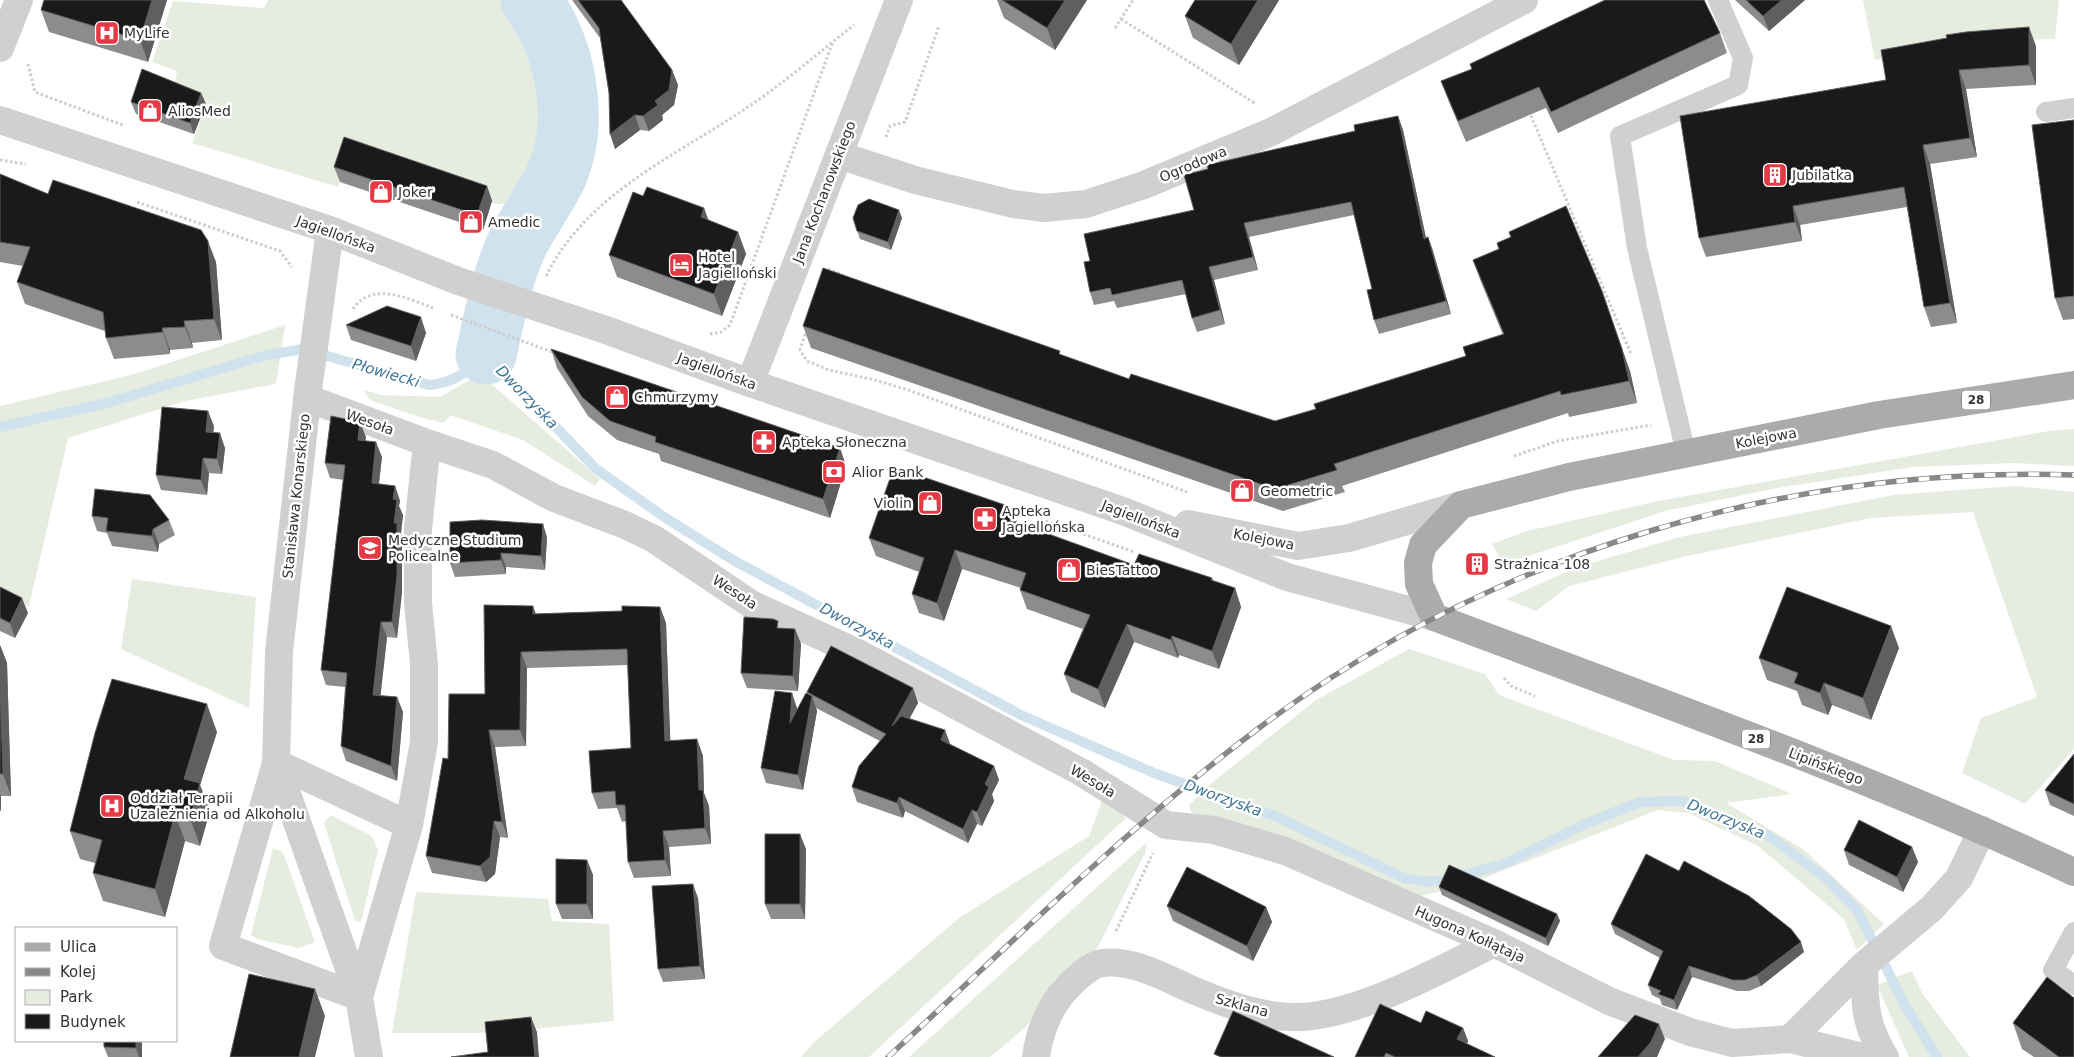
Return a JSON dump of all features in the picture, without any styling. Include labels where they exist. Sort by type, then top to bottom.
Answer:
[{"type":"main road","name":"Kolejowa","points":[[1461,505],[1569,477],[1879,415],[2074,385]]},
{"type":"main road","points":[[1434,617],[1419,584],[1418,563],[1423,545],[1461,505]]},
{"type":"main road","name":"Lipińskiego","points":[[1434,617],[1857,778],[1982,830],[2074,872]]},
{"type":"street","points":[[0,48],[19,0]]},
{"type":"street","name":"Jana Kochanowskiego","points":[[750,383],[899,0]]},
{"type":"street","name":"Ogrodowa","points":[[839,155],[915,180],[1012,204],[1044,208],[1086,204],[1144,185],[1271,132],[1524,0]]},
{"type":"street","name":"Jagiellońska","points":[[0,120],[330,230],[458,281],[1123,510],[1286,578],[1434,617]]},
{"type":"street","name":"Stanisława Konarskiego","points":[[330,230],[316,319],[279,652],[276,763],[223,946],[359,996]]},
{"type":"street","name":"Wesoła","points":[[308,387],[427,443],[493,465],[554,498],[625,525],[662,544],[751,604],[858,653],[1081,772],[1159,820]]},
{"type":"street","name":"Stanisława Konarskiego","points":[[359,996],[409,825],[424,742],[424,664],[418,603],[418,529],[427,443]]},
{"type":"street","name":"Kolejowa","points":[[1123,510],[1298,546],[1349,538],[1461,505]]},
{"type":"street","points":[[276,763],[409,825]]},
{"type":"street","name":"Stanisława Konarskiego","points":[[276,763],[359,996],[368,1057]]},
{"type":"street","name":"Hugona Kołłątaja","points":[[1159,820],[1214,830],[1285,852],[1494,943],[1609,1001],[1690,1032],[1732,1044],[1790,1039],[1863,1057]]},
{"type":"street","points":[[1790,1039],[1864,965],[1932,908],[1959,878],[1982,830]]},
{"type":"street","name":"Szklana","points":[[1101,963],[1126,964],[1241,1008],[1290,1017],[1328,1014],[1372,999],[1494,943]]},
{"type":"street","points":[[1036,1057],[1038,1044],[1056,1000],[1076,979],[1101,963]]},
{"type":"street","points":[[1864,965],[1866,1014],[1876,1042],[1885,1057]]},
{"type":"lane","points":[[1686,453],[1637,248],[1620,136],[1738,85],[1743,58],[1718,0]]},
{"type":"lane","points":[[2046,112],[2074,108]]},
{"type":"lane","points":[[2074,932],[2053,970],[2074,985]]},
{"type":"path","points":[[1115,28],[1133,0]]},
{"type":"path","points":[[1121,19],[1258,106]]},
{"type":"path","points":[[553,278],[546,276],[554,260],[578,228],[628,183],[746,108],[855,24]]},
{"type":"path","points":[[875,167],[890,126],[905,122],[939,26]]},
{"type":"path","points":[[701,330],[710,334],[721,332],[730,325],[833,41]]},
{"type":"path","points":[[27,63],[35,92],[130,127]]},
{"type":"path","points":[[1527,107],[1634,360]]},
{"type":"path","points":[[0,160],[33,166]]},
{"type":"path","points":[[133,200],[280,251],[293,268],[295,275]]},
{"type":"path","points":[[824,278],[830,261]]},
{"type":"path","points":[[827,269],[842,275]]},
{"type":"path","points":[[351,317],[353,308],[364,296],[380,293],[406,297],[440,310]]},
{"type":"path","points":[[448,314],[559,355]]},
{"type":"path","points":[[808,325],[800,350],[807,361],[829,370],[876,380],[908,390],[1192,494]]},
{"type":"path","points":[[1504,459],[1558,442],[1678,419]]},
{"type":"path","points":[[1034,516],[1140,554]]},
{"type":"path","points":[[1499,674],[1511,686],[1536,696]]},
{"type":"path","points":[[1101,963],[1159,820]]},
{"type":"green space","points":[[268,0],[506,0],[525,30],[536,64],[544,123],[535,159],[507,204],[495,204],[349,151],[338,187],[192,143],[207,103],[174,88],[177,71],[152,62],[173,1],[264,8]]},
{"type":"green space","points":[[1863,0],[2059,0],[2055,39],[1970,41],[1875,60]]},
{"type":"green space","points":[[285,325],[276,384],[185,401],[68,438],[29,606],[0,593],[0,406],[135,374]]},
{"type":"green space","points":[[480,374],[600,479],[595,486],[523,440],[450,415],[444,423],[419,417],[370,400],[363,390],[381,395],[440,397]]},
{"type":"green space","points":[[2074,429],[2074,466],[2013,463],[1913,467],[1783,487],[1665,511],[1504,564],[1492,544],[1527,531],[1658,501],[2049,431]]},
{"type":"green space","points":[[2015,486],[2074,492],[2074,749],[2025,804],[1962,773],[1981,718],[2037,697],[1973,512],[1871,518],[1687,556],[1569,586],[1536,611],[1506,599],[1577,567],[1680,537],[1893,495]]},
{"type":"green space","points":[[132,579],[256,597],[249,708],[121,649]]},
{"type":"green space","points":[[1409,649],[1485,674],[1499,695],[1674,760],[1715,761],[1792,794],[1726,803],[1803,849],[1884,924],[1857,950],[1844,919],[1758,846],[1688,813],[1658,810],[1461,887],[1415,897],[1253,827],[1193,816],[1189,805],[1214,781],[1316,700]]},
{"type":"green space","points":[[1103,798],[1126,818],[869,1057],[801,1057],[813,1043],[959,918],[1089,836]]},
{"type":"green space","points":[[331,815],[372,836],[378,850],[361,922],[355,921],[324,823]]},
{"type":"green space","points":[[1147,842],[1145,853],[1096,951],[1063,975],[1026,1027],[990,1057],[909,1057]]},
{"type":"green space","points":[[273,848],[283,852],[315,942],[299,948],[257,939],[251,935]]},
{"type":"green space","points":[[416,892],[548,899],[552,921],[609,924],[614,1021],[494,1033],[392,1033]]},
{"type":"green space","points":[[1912,971],[1922,993],[1970,1057],[1909,1057],[1877,985]]},
{"type":"building","points":[[44,0],[152,0],[140,40],[41,10]]},
{"type":"building","points":[[578,0],[621,0],[672,70],[669,90],[655,101],[658,105],[643,116],[635,115],[610,134],[609,93],[599,28]]},
{"type":"building","points":[[1002,0],[1065,0],[1047,28]]},
{"type":"building","points":[[1195,0],[1258,0],[1231,44],[1185,16]]},
{"type":"building","points":[[1605,0],[1704,0],[1720,33],[1551,112],[1539,87],[1458,121],[1441,81],[1472,69],[1470,64]]},
{"type":"building","points":[[1746,0],[1782,0],[1763,16]]},
{"type":"building","points":[[2029,27],[2029,65],[1959,70],[1970,138],[1923,145],[1950,303],[1924,307],[1904,187],[1793,206],[1795,222],[1699,238],[1680,116],[1886,80],[1881,50],[1947,38],[1946,35]]},
{"type":"building","points":[[142,69],[201,93],[190,123],[131,102]]},
{"type":"building","points":[[1398,116],[1424,239],[1428,237],[1446,301],[1374,320],[1367,290],[1372,289],[1351,202],[1244,223],[1253,257],[1209,267],[1220,310],[1192,318],[1182,280],[1112,295],[1110,288],[1090,292],[1084,262],[1090,261],[1084,234],[1194,210],[1184,175],[1208,169],[1207,165],[1355,131],[1354,125]]},
{"type":"building","points":[[2074,120],[2074,296],[2055,298],[2032,125]]},
{"type":"building","points":[[344,137],[487,186],[477,215],[334,167]]},
{"type":"building","points":[[0,174],[48,194],[53,180],[201,230],[208,241],[214,319],[184,321],[185,327],[162,328],[163,332],[106,338],[103,312],[17,282],[30,247],[0,242]]},
{"type":"building","name":"Hotel Jagielloński","points":[[647,187],[704,208],[701,217],[738,232],[714,294],[609,255],[633,192],[643,196]]},
{"type":"building","points":[[869,199],[899,210],[888,242],[857,231],[853,218],[858,205]]},
{"type":"building","points":[[1566,206],[1602,291],[1622,349],[1629,381],[1561,395],[1560,391],[1334,464],[1337,470],[1275,489],[803,326],[823,268],[1060,351],[1059,354],[1129,379],[1131,374],[1275,421],[1316,409],[1314,404],[1466,356],[1463,347],[1504,334],[1473,260],[1499,249],[1497,243],[1511,237],[1509,232]]},
{"type":"building","points":[[387,306],[421,317],[411,346],[346,325]]},
{"type":"building","points":[[551,349],[840,448],[823,499],[655,442],[656,437],[610,421],[582,397]]},
{"type":"building","points":[[162,407],[208,411],[206,432],[220,433],[217,459],[203,458],[201,480],[156,475]]},
{"type":"building","points":[[331,416],[360,422],[358,440],[376,442],[372,483],[395,486],[393,499],[397,500],[394,523],[397,523],[397,576],[392,622],[381,622],[373,695],[397,697],[391,766],[341,746],[347,673],[321,670],[345,465],[325,463]]},
{"type":"building","points":[[894,467],[1011,507],[1010,520],[1134,565],[1139,554],[1212,578],[1211,580],[1235,588],[1212,651],[1172,636],[1171,640],[1127,624],[1098,689],[1064,674],[1090,615],[1020,590],[1026,573],[955,550],[937,603],[912,594],[924,558],[869,538]]},
{"type":"building","points":[[95,489],[150,495],[169,520],[153,529],[152,536],[106,531],[108,518],[92,516]]},
{"type":"building","points":[[482,520],[543,524],[541,556],[501,553],[501,560],[450,563],[450,522]]},
{"type":"building","points":[[0,587],[22,598],[10,623],[0,618]]},
{"type":"building","points":[[1787,587],[1891,626],[1863,698],[1824,683],[1820,693],[1794,683],[1798,673],[1759,658]]},
{"type":"building","points":[[484,605],[533,606],[533,614],[622,611],[622,606],[660,607],[665,741],[697,739],[699,790],[703,790],[705,828],[663,831],[665,860],[628,862],[625,805],[616,805],[615,791],[592,793],[589,751],[631,748],[627,649],[521,652],[520,730],[489,730],[502,822],[494,821],[490,857],[480,866],[426,856],[443,758],[448,759],[449,694],[485,694]]},
{"type":"building","points":[[744,617],[773,619],[778,621],[777,628],[795,629],[793,676],[741,673]]},
{"type":"building","points":[[831,646],[913,688],[892,726],[901,716],[945,730],[941,740],[994,766],[985,784],[989,787],[977,812],[972,810],[963,829],[899,797],[897,803],[852,787],[859,766],[886,734],[807,692]]},
{"type":"building","points":[[112,679],[207,704],[184,779],[200,783],[190,818],[175,814],[155,889],[93,873],[102,840],[70,831],[95,733]]},
{"type":"building","points":[[0,682],[3,774],[0,774]]},
{"type":"building","points":[[775,691],[792,693],[790,723],[806,693],[812,696],[798,775],[761,768]]},
{"type":"building","points":[[2074,754],[2074,804],[2045,790]]},
{"type":"building","points":[[1859,820],[1912,847],[1897,877],[1844,850]]},
{"type":"building","points":[[765,834],[800,834],[800,904],[765,904]]},
{"type":"building","points":[[1646,854],[1679,871],[1684,861],[1749,896],[1791,929],[1801,942],[1757,975],[1745,980],[1733,980],[1689,966],[1674,1000],[1658,994],[1661,991],[1648,985],[1663,951],[1611,924]]},
{"type":"building","points":[[556,859],[587,860],[587,904],[556,904]]},
{"type":"building","points":[[1449,865],[1557,914],[1546,938],[1439,887]]},
{"type":"building","points":[[1187,867],[1266,907],[1247,946],[1167,906]]},
{"type":"building","points":[[693,884],[700,966],[658,969],[652,886]]},
{"type":"building","points":[[249,974],[315,989],[299,1057],[230,1057]]},
{"type":"building","points":[[2047,977],[2074,998],[2074,1057],[2059,1057],[2013,1023]]},
{"type":"building","points":[[1380,1004],[1421,1023],[1426,1011],[1463,1028],[1457,1039],[1495,1057],[1395,1057],[1386,1053],[1384,1057],[1355,1057]]},
{"type":"building","points":[[1233,1011],[1334,1057],[1221,1057],[1214,1054]]},
{"type":"building","points":[[1635,1015],[1659,1024],[1651,1042],[1638,1057],[1598,1057]]},
{"type":"building","points":[[531,1017],[535,1057],[451,1057],[488,1052],[485,1022]]},
{"type":"building","points":[[104,1042],[136,1042],[136,1048],[104,1047]]},
{"type":"waterway","name":"Płowiecki","points":[[486,354],[509,264],[524,231],[557,174],[564,153],[568,131],[566,84],[561,61],[553,39],[531,0]]},
{"type":"waterway","name":"Dworzyska","points":[[0,427],[107,403],[263,356],[303,349],[429,385],[453,379],[474,366],[486,354],[595,468],[664,517],[733,560],[1021,715],[1154,773],[1275,816],[1404,878],[1429,882],[1452,879],[1506,863],[1583,825],[1640,802],[1682,801],[1769,836],[1827,879],[1857,910],[1906,1007],[1937,1057]]},
{"type":"railway","points":[[888,1057],[1071,886],[1165,803],[1214,763],[1263,725],[1353,664],[1447,612],[1546,568],[1648,532],[1752,505],[1858,486],[1966,476],[2074,475]]},
{"type":"place","name":"MyLife","points":[[107,33]]},
{"type":"place","name":"AliosMed","points":[[150,111]]},
{"type":"place","name":"Jubilatka","points":[[1775,175]]},
{"type":"place","name":"Joker","points":[[381,192]]},
{"type":"place","name":"Amedic","points":[[471,222]]},
{"type":"place","name":"Hotel Jagielloński","points":[[681,265]]},
{"type":"place","name":"Chmurzymy","points":[[617,397]]},
{"type":"place","name":"Apteka Słoneczna","points":[[764,442]]},
{"type":"place","name":"Alior Bank","points":[[834,472]]},
{"type":"place","name":"Geometric","points":[[1242,491]]},
{"type":"place","name":"Violin","points":[[930,503]]},
{"type":"place","name":"Apteka Jagiellońska","points":[[985,519]]},
{"type":"place","name":"Medyczne Studium Policealne","points":[[370,548]]},
{"type":"place","name":"Strażnica 108","points":[[1477,564]]},
{"type":"place","name":"BiesTattoo","points":[[1069,570]]},
{"type":"place","name":"Oddział Terapii Uzależnienia od Alkoholu","points":[[112,806]]}]
